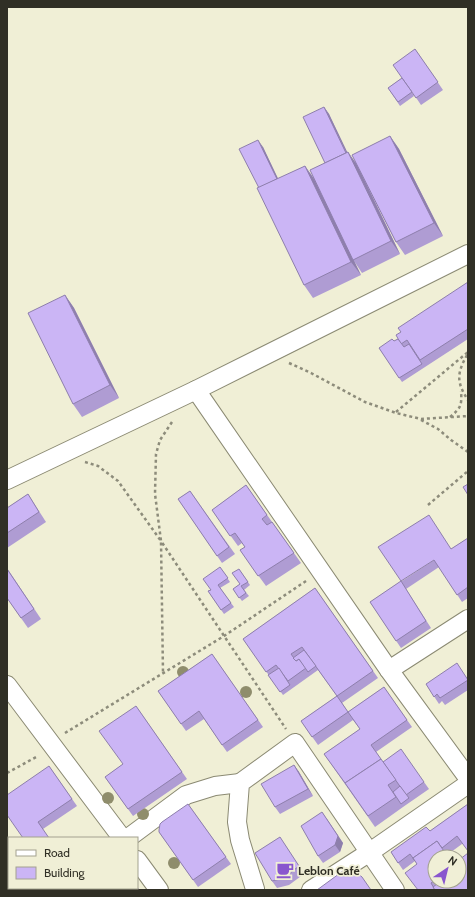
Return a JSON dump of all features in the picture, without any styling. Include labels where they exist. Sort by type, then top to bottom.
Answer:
[{"type":"street","points":[[7,480],[15,474],[196,390],[468,254]]},
{"type":"street","points":[[196,390],[389,670],[468,778]]},
{"type":"street","points":[[389,670],[468,619]]},
{"type":"street","points":[[7,685],[121,837]]},
{"type":"street","points":[[129,837],[186,795],[215,786],[240,783],[295,743],[395,890]]},
{"type":"street","points":[[240,783],[237,822],[240,840],[254,890]]},
{"type":"street","points":[[311,890],[370,852],[468,784]]},
{"type":"street","points":[[138,861],[159,890]]},
{"type":"path","points":[[396,412],[468,352]]},
{"type":"path","points":[[450,417],[458,410],[462,402],[458,378],[461,366],[468,352]]},
{"type":"path","points":[[268,354],[311,373],[365,402],[420,419],[438,428],[451,440],[468,452]]},
{"type":"path","points":[[461,390],[468,400]]},
{"type":"path","points":[[420,419],[468,416]]},
{"type":"path","points":[[163,673],[161,541],[155,494],[156,454],[160,440],[173,421]]},
{"type":"path","points":[[80,461],[98,466],[118,481],[161,541],[295,743]]},
{"type":"path","points":[[428,505],[468,471]]},
{"type":"path","points":[[7,773],[53,745],[163,673],[224,636],[321,571]]},
{"type":"building","points":[[415,49],[438,82],[416,98],[393,65]]},
{"type":"building","points":[[402,78],[412,92],[398,102],[388,88]]},
{"type":"building","points":[[324,107],[346,153],[325,163],[303,117]]},
{"type":"building","points":[[390,136],[434,223],[396,242],[352,155]]},
{"type":"building","points":[[258,140],[277,179],[259,188],[239,149]]},
{"type":"building","points":[[348,152],[391,241],[353,260],[310,170]]},
{"type":"building","points":[[305,166],[351,262],[304,285],[257,188]]},
{"type":"building","points":[[468,282],[468,329],[420,360],[407,340],[401,344],[396,335],[401,332],[398,328]]},
{"type":"building","points":[[65,295],[110,385],[73,404],[28,313]]},
{"type":"building","points":[[392,339],[394,341],[398,339],[404,347],[409,344],[422,364],[399,378],[379,348]]},
{"type":"building","points":[[468,484],[468,495],[463,487]]},
{"type":"building","points":[[246,485],[267,515],[262,519],[267,525],[272,522],[294,553],[258,576],[240,550],[245,547],[235,533],[230,536],[212,510]]},
{"type":"building","points":[[190,491],[229,547],[217,556],[178,499]]},
{"type":"building","points":[[28,494],[39,512],[7,533],[7,508]]},
{"type":"building","points":[[429,515],[451,549],[468,538],[468,587],[457,595],[434,560],[401,581],[378,547]]},
{"type":"building","points":[[220,567],[228,578],[218,585],[231,603],[221,610],[208,591],[211,590],[203,579]]},
{"type":"building","points":[[7,569],[34,609],[21,618],[7,598]]},
{"type":"building","points":[[239,569],[248,582],[241,586],[246,593],[239,598],[233,589],[240,584],[232,573]]},
{"type":"building","points":[[401,581],[426,621],[396,641],[370,602]]},
{"type":"building","points":[[315,588],[373,671],[337,696],[302,647],[291,654],[296,661],[299,659],[306,668],[288,681],[276,665],[266,672],[243,639]]},
{"type":"building","points":[[304,650],[316,666],[308,672],[299,659],[296,661],[293,658]]},
{"type":"building","points":[[212,654],[258,720],[222,745],[199,711],[181,724],[158,691]]},
{"type":"building","points":[[457,663],[468,680],[440,698],[437,694],[434,697],[426,684]]},
{"type":"building","points":[[279,668],[290,685],[280,692],[268,675]]},
{"type":"building","points":[[384,687],[407,720],[371,745],[381,759],[345,783],[324,754],[360,729],[348,712]]},
{"type":"building","points":[[337,696],[348,712],[312,737],[301,721]]},
{"type":"building","points":[[136,706],[182,772],[128,809],[105,777],[123,764],[99,731]]},
{"type":"building","points":[[401,749],[424,782],[406,795],[383,762]]},
{"type":"building","points":[[381,759],[396,780],[388,785],[396,797],[368,816],[345,783]]},
{"type":"building","points":[[294,765],[308,789],[275,807],[261,784]]},
{"type":"building","points":[[49,766],[72,799],[38,822],[48,837],[22,837],[7,815],[7,795]]},
{"type":"building","points":[[400,786],[409,798],[401,804],[393,792]]},
{"type":"building","points":[[188,804],[226,857],[193,880],[159,832],[160,824],[162,822]]},
{"type":"building","points":[[468,804],[468,851],[457,836],[442,848],[437,841],[413,858],[415,861],[410,854],[398,863],[391,852],[426,827],[430,831]]},
{"type":"building","points":[[322,812],[338,836],[335,845],[318,856],[301,826]]},
{"type":"building","points":[[280,837],[299,866],[284,878],[272,881],[255,853]]},
{"type":"building","points":[[437,841],[442,849],[427,849],[427,889],[435,890],[418,890],[405,873],[417,864],[413,858]]},
{"type":"building","points":[[468,853],[468,890],[435,890],[434,889],[467,889]]},
{"type":"building","points":[[7,861],[8,889],[10,889],[7,890]]},
{"type":"building","points":[[347,868],[349,872],[353,869],[362,877],[371,890],[317,890]]},
{"type":"building","points":[[138,888],[139,890],[103,889]]},
{"type":"building","points":[[46,889],[79,889],[78,890],[45,890]]},
{"type":"place","name":"Leblon Café","points":[[285,870]]}]
